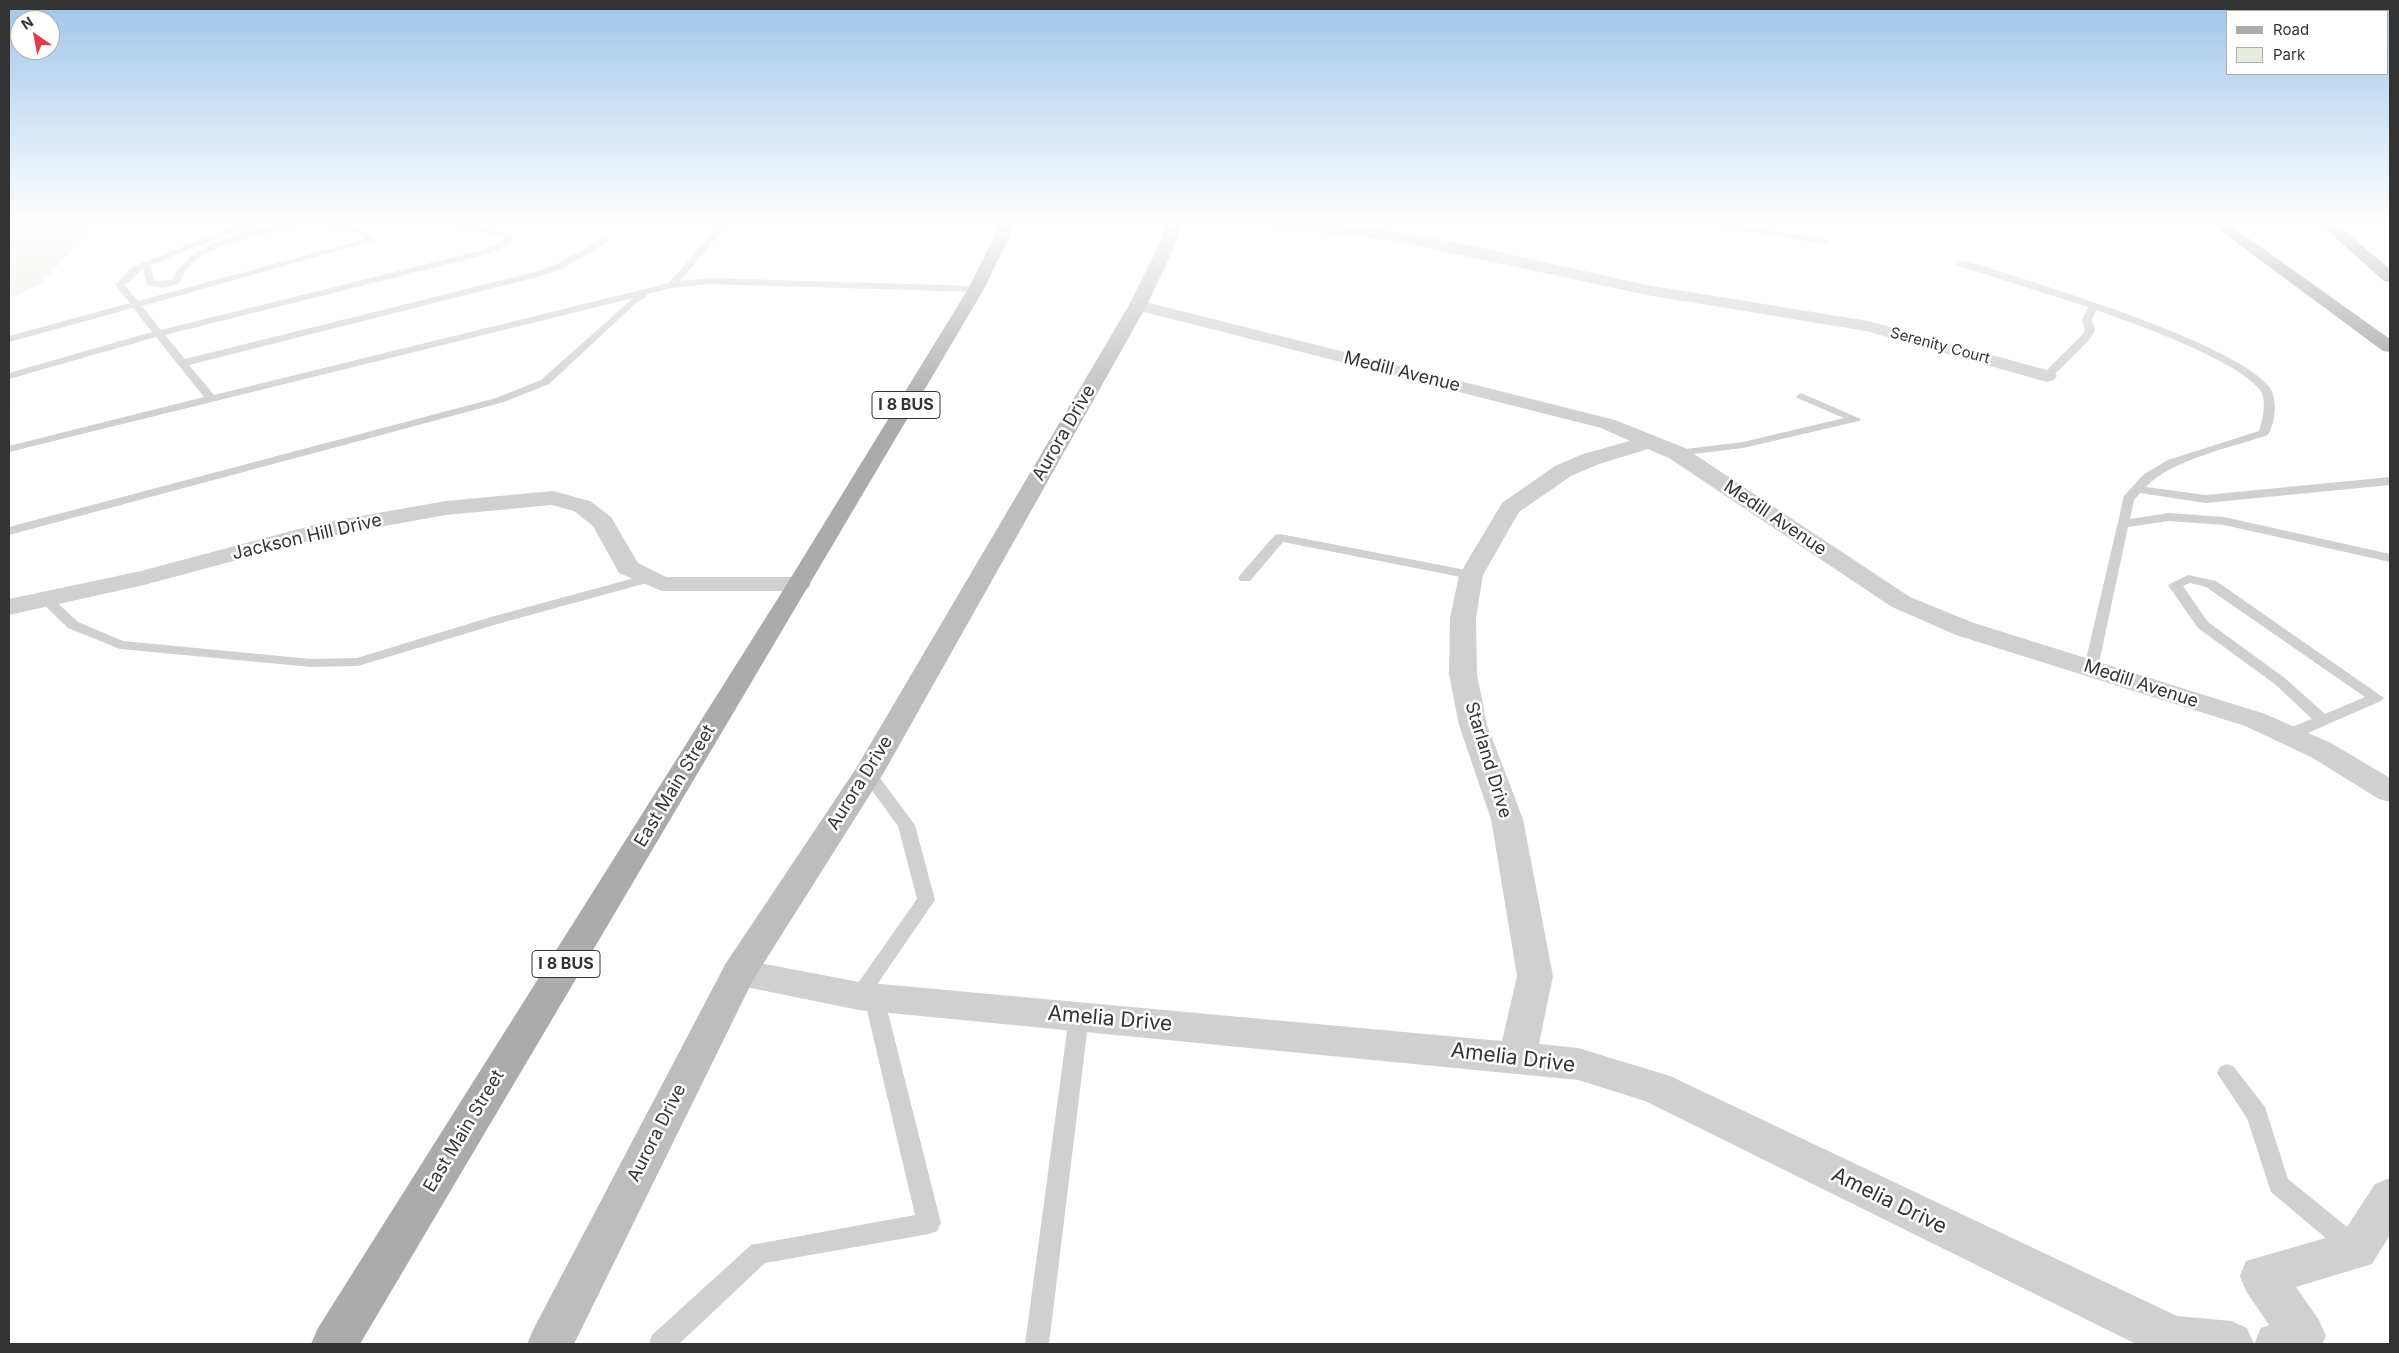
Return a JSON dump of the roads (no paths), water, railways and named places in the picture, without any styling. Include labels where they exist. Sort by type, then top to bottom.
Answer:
[{"type":"highway","points":[[2305,286],[2390,347]]},
{"type":"main road","name":"East Main Street","points":[[334,1344],[799,584],[977,286]]},
{"type":"street","name":"Aurora Drive","points":[[550,1344],[739,973],[868,774],[1138,306],[1147,286]]},
{"type":"street","name":"Serenity Court","points":[[1630,286],[1868,326],[2047,376]]},
{"type":"street","name":"Medill Avenue","points":[[1138,306],[1608,424],[1677,453],[1901,602],[1965,629],[2256,720],[2320,750],[2390,792]]},
{"type":"street","name":"Starland Drive","points":[[1517,1057],[1535,976],[1507,819],[1473,725],[1463,674],[1463,618],[1471,575],[1510,508],[1563,471],[1591,459],[1651,441]]},
{"type":"street","name":"Jackson Hill Drive","points":[[9,607],[144,578],[321,530],[446,508],[553,498],[582,506],[604,522],[628,568],[649,578]]},
{"type":"street","points":[[649,578],[662,584],[799,584]]},
{"type":"street","name":"Amelia Drive","points":[[739,973],[866,997],[1578,1064],[1656,1088],[2174,1339],[2232,1344]]},
{"type":"street","points":[[2277,1344],[2303,1336],[2262,1276],[2357,1250],[2390,1198]]},
{"type":"lane","points":[[121,286],[211,399]]},
{"type":"lane","points":[[9,339],[203,286]]},
{"type":"lane","points":[[9,376],[160,333],[349,286]]},
{"type":"lane","points":[[183,363],[490,286]]},
{"type":"lane","points":[[9,449],[667,286]]},
{"type":"lane","points":[[881,286],[976,289]]},
{"type":"lane","points":[[2034,286],[2093,306],[2211,352],[2259,382],[2266,391],[2269,424],[2264,433],[2172,463],[2148,478],[2128,499],[2091,668]]},
{"type":"lane","points":[[9,531],[500,400],[545,382],[632,302],[650,290]]},
{"type":"lane","points":[[2047,376],[2086,337],[2090,330],[2087,320],[2093,306]]},
{"type":"lane","points":[[1677,453],[1743,445],[1855,419],[1801,396]]},
{"type":"lane","points":[[2137,489],[2206,499],[2390,481]]},
{"type":"lane","points":[[2122,524],[2169,517],[2224,521],[2390,558]]},
{"type":"lane","points":[[1245,578],[1280,538],[1471,575]]},
{"type":"lane","points":[[45,599],[73,625],[120,645],[311,663],[358,662],[496,620],[649,578]]},
{"type":"lane","points":[[2288,735],[2376,698],[2210,584],[2188,579],[2175,585],[2202,625],[2281,682],[2322,720]]},
{"type":"lane","points":[[662,1344],[759,1254],[929,1224],[866,997],[926,900],[906,825],[868,774]]},
{"type":"lane","points":[[1037,1344],[1079,1016]]},
{"type":"lane","points":[[2227,1073],[2257,1114],[2279,1185],[2357,1250]]}]
